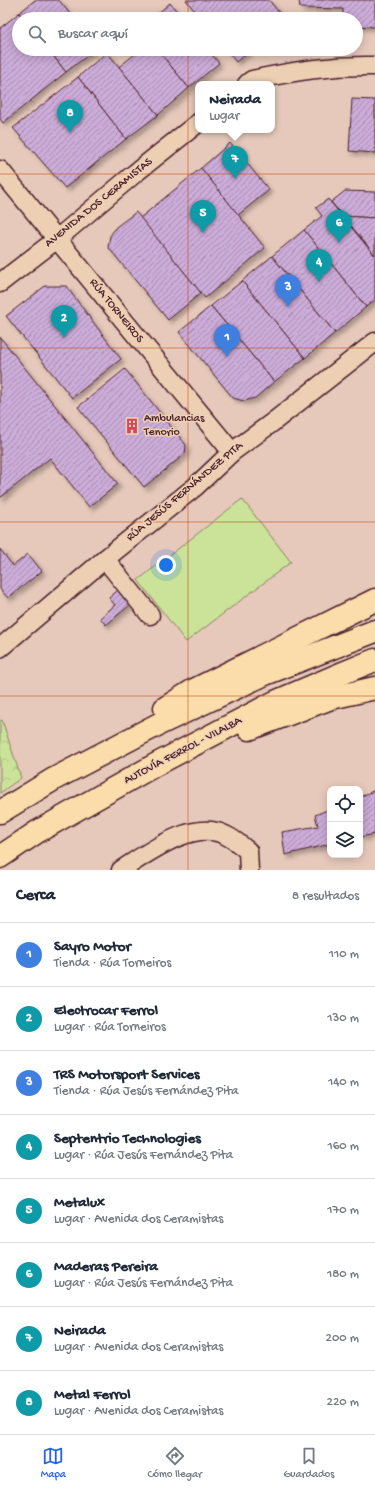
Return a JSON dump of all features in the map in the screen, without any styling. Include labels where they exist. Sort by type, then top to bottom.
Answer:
[{"type":"highway","points":[[0,812],[192,691],[375,600]]},
{"type":"highway","points":[[54,779],[159,724],[265,674],[375,631]]},
{"type":"highway","name":"AUTOVÍA FERROL - VILALBA","points":[[0,857],[37,832],[155,765],[275,702],[375,660]]},
{"type":"highway","points":[[155,765],[331,698],[375,688]]},
{"type":"street","points":[[251,81],[300,70],[337,66],[375,66]]},
{"type":"street","name":"AVENIDA DOS CERAMISTAS","points":[[0,283],[57,239],[134,174],[195,125]]},
{"type":"street","name":"RÚA TORNEIROS","points":[[0,170],[232,452]]},
{"type":"street","name":"RÚA JESÚS FERNÁNDEZ PITA","points":[[0,648],[105,559],[195,487],[232,452],[273,422],[375,342]]},
{"type":"street","points":[[105,559],[150,615]]},
{"type":"street","points":[[121,870],[166,842],[185,834],[206,830],[224,834],[237,841],[248,851],[249,870]]},
{"type":"green space","points":[[242,499],[291,562],[186,642],[138,580]]},
{"type":"green space","points":[[2,720],[21,778],[0,793],[0,721]]},
{"type":"building","points":[[35,0],[59,0],[68,12],[20,12]]},
{"type":"building","points":[[186,0],[269,0],[278,12],[195,12]]},
{"type":"building","points":[[299,0],[375,0],[375,27],[363,26],[363,12],[343,12],[343,9],[300,8]]},
{"type":"building","points":[[170,3],[177,12],[159,12]]},
{"type":"building","points":[[12,19],[12,56],[53,56],[66,72],[3,123],[0,119],[0,28]]},
{"type":"building","points":[[53,56],[87,56],[66,72]]},
{"type":"building","points":[[102,56],[110,56],[158,115],[126,139],[78,77]]},
{"type":"building","points":[[132,56],[163,56],[189,88],[158,115],[119,67]]},
{"type":"building","points":[[163,56],[213,56],[219,63],[197,81],[195,81],[195,83],[189,88]]},
{"type":"building","points":[[231,56],[243,56],[236,62]]},
{"type":"building","points":[[78,77],[126,139],[65,188],[13,128]]},
{"type":"building","points":[[352,99],[375,100],[375,153],[349,151]]},
{"type":"building","points":[[230,143],[269,190],[238,215],[201,168]]},
{"type":"building","points":[[201,168],[265,248],[205,298],[140,218]]},
{"type":"building","points":[[345,191],[375,192],[375,218],[343,216],[331,202]]},
{"type":"building","points":[[328,199],[375,256],[375,300],[366,307],[304,230],[322,216],[316,208]]},
{"type":"building","points":[[136,212],[201,293],[168,320],[108,247],[110,236],[116,227]]},
{"type":"building","points":[[343,216],[375,218],[375,255]]},
{"type":"building","points":[[304,230],[366,307],[335,333],[272,256]]},
{"type":"building","points":[[272,256],[335,333],[305,358],[242,281]]},
{"type":"building","points":[[242,281],[305,358],[274,382],[211,306]]},
{"type":"building","points":[[45,286],[66,286],[121,359],[72,398],[6,316]]},
{"type":"building","points":[[211,306],[274,382],[255,398],[244,401],[233,398],[179,332]]},
{"type":"building","points":[[0,337],[118,484],[89,507],[50,458],[0,498]]},
{"type":"building","name":"Ambulancias Tenorio","points":[[125,369],[186,445],[185,454],[144,487],[78,407]]},
{"type":"building","points":[[0,549],[13,566],[28,554],[42,571],[8,598],[0,589]]},
{"type":"building","points":[[118,590],[130,605],[106,625],[100,618],[115,605],[109,598]]},
{"type":"building","points":[[375,790],[375,834],[363,836],[363,822],[363,796]]},
{"type":"building","points":[[327,810],[327,845],[285,855],[282,832],[318,826],[315,815]]},
{"type":"place","name":"Metal Ferrol","points":[[70,133]]},
{"type":"place","name":"Neirada","points":[[235,179]]},
{"type":"place","name":"Metalux","points":[[203,233]]},
{"type":"place","name":"Maderas Pereira","points":[[339,243]]},
{"type":"place","name":"Septentrio Technologies","points":[[319,282]]},
{"type":"place","name":"TRS Motorsport Services","points":[[288,307]]},
{"type":"place","name":"Electrocar Ferrol","points":[[64,338]]},
{"type":"place","name":"Sayro Motor","points":[[227,357]]},
{"type":"place","name":"Ambulancias Tenorio","points":[[132,426]]}]
